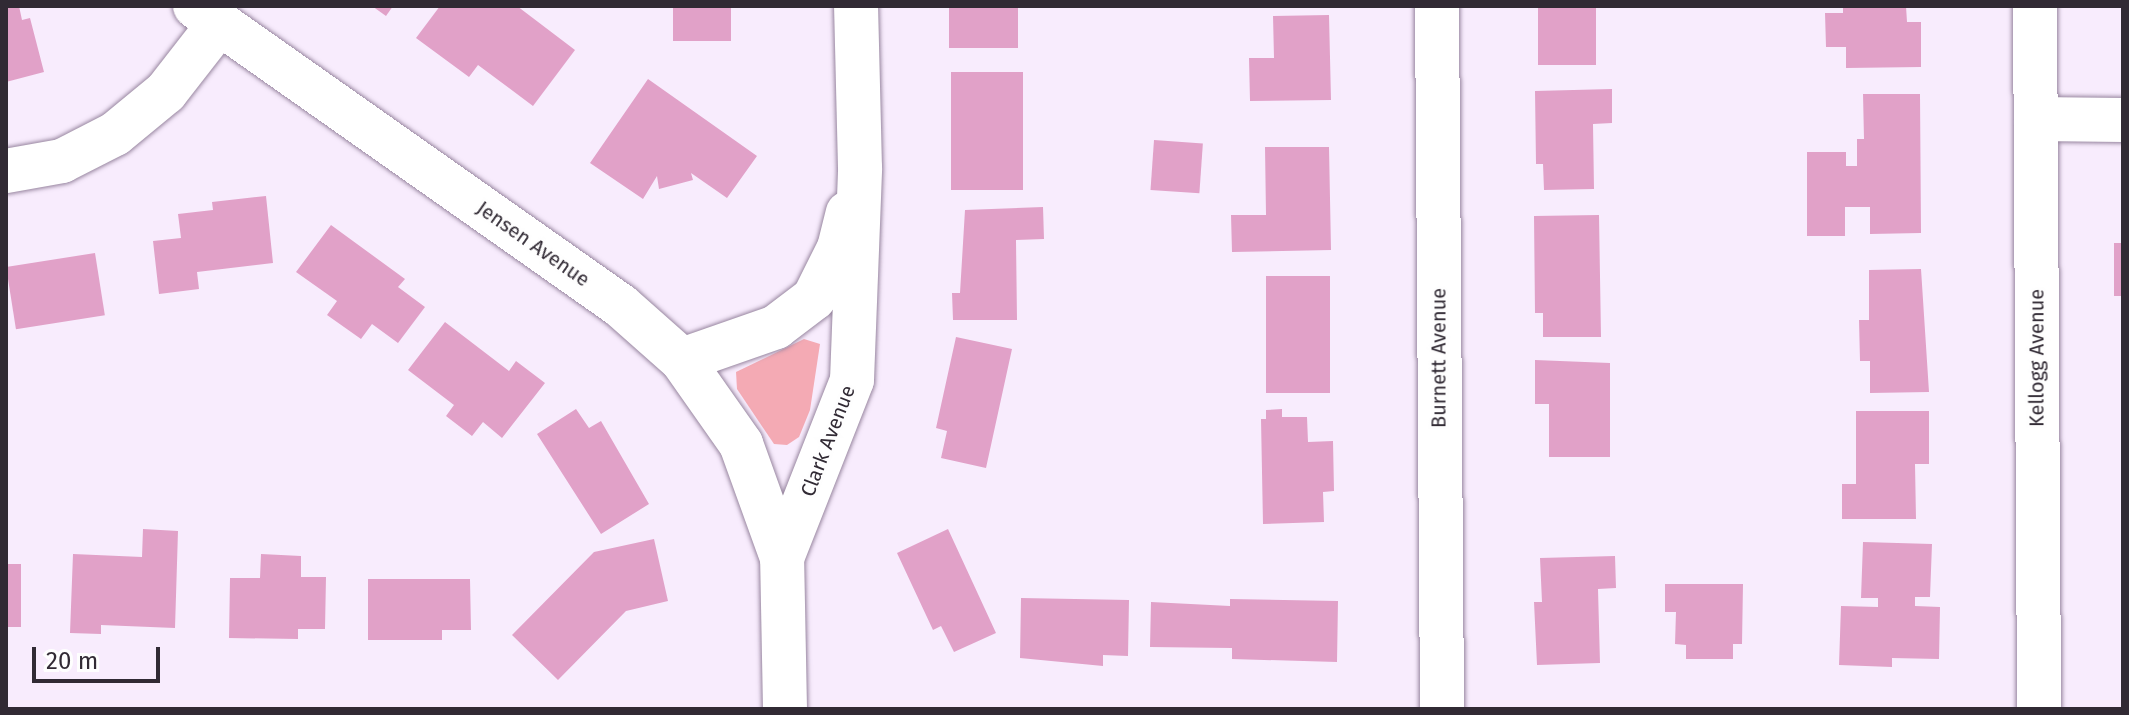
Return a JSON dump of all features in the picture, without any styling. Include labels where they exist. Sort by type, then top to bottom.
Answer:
[{"type":"street","name":"Clark Avenue","points":[[785,709],[782,558],[852,380],[860,168],[856,6]]},
{"type":"street","name":"Burnett Avenue","points":[[1437,6],[1442,709]]},
{"type":"street","name":"Kellogg Avenue","points":[[2035,6],[2039,709]]},
{"type":"street","points":[[6,171],[62,161],[115,134],[166,92],[207,15]]},
{"type":"street","name":"Jensen Avenue","points":[[207,15],[621,306],[682,360],[741,444],[782,558]]},
{"type":"street","points":[[2036,119],[2123,120]]},
{"type":"street","name":"Clark Avenue","points":[[682,360],[776,327],[814,298],[839,248],[860,168]]},
{"type":"shaded area","points":[[804,339],[820,344],[810,410],[799,437],[787,445],[774,444],[737,389],[736,372]]},
{"type":"building","points":[[6,6],[19,6],[22,20],[30,18],[44,72],[6,82]]},
{"type":"building","points":[[372,6],[393,6],[386,16]]},
{"type":"building","points":[[440,6],[517,6],[575,50],[533,106],[478,65],[469,77],[416,38]]},
{"type":"building","points":[[673,6],[731,6],[731,41],[673,41]]},
{"type":"building","points":[[949,6],[1018,6],[1018,48],[949,48]]},
{"type":"building","points":[[1538,6],[1596,6],[1596,65],[1538,65]]},
{"type":"building","points":[[1843,6],[1906,6],[1907,22],[1921,22],[1921,67],[1846,68],[1846,47],[1826,47],[1825,13],[1843,13]]},
{"type":"building","points":[[1329,15],[1331,100],[1250,101],[1249,58],[1274,58],[1273,16]]},
{"type":"building","points":[[951,72],[1023,72],[1023,190],[951,190]]},
{"type":"building","points":[[648,79],[757,156],[727,198],[691,173],[693,180],[659,189],[657,176],[643,199],[590,163]]},
{"type":"building","points":[[1612,89],[1612,123],[1593,124],[1594,189],[1544,190],[1543,164],[1536,164],[1535,91]]},
{"type":"building","points":[[1863,94],[1920,94],[1921,233],[1870,234],[1870,207],[1845,207],[1845,236],[1807,236],[1807,152],[1846,152],[1846,166],[1857,166],[1857,139],[1864,139]]},
{"type":"building","points":[[1154,140],[1203,143],[1199,193],[1151,190]]},
{"type":"building","points":[[1265,147],[1329,147],[1331,250],[1232,252],[1231,215],[1266,215]]},
{"type":"building","points":[[266,196],[273,263],[197,272],[199,289],[159,294],[153,241],[181,238],[178,214],[213,210],[212,202]]},
{"type":"building","points":[[1043,207],[1044,239],[1016,240],[1017,320],[953,320],[952,293],[960,293],[965,210]]},
{"type":"building","points":[[1599,215],[1601,337],[1543,337],[1543,313],[1535,313],[1534,216]]},
{"type":"building","points":[[331,225],[405,279],[398,287],[425,307],[398,343],[372,324],[361,339],[327,315],[337,301],[296,272]]},
{"type":"building","points":[[2114,243],[2123,243],[2123,296],[2114,296]]},
{"type":"building","points":[[95,253],[105,315],[16,329],[6,267]]},
{"type":"building","points":[[1921,269],[1929,392],[1870,393],[1870,361],[1860,361],[1859,320],[1869,320],[1869,270]]},
{"type":"building","points":[[1266,276],[1330,276],[1330,393],[1266,393]]},
{"type":"building","points":[[445,322],[509,371],[516,361],[545,383],[502,438],[483,422],[472,436],[446,416],[454,405],[408,370]]},
{"type":"building","points":[[956,337],[1012,349],[986,468],[941,458],[947,431],[936,428]]},
{"type":"building","points":[[1535,360],[1610,363],[1610,457],[1549,457],[1549,404],[1535,404]]},
{"type":"building","points":[[576,409],[589,428],[601,421],[649,504],[601,534],[537,434]]},
{"type":"building","points":[[1282,409],[1282,417],[1307,417],[1308,442],[1333,441],[1334,491],[1323,492],[1324,522],[1263,524],[1261,419],[1266,419],[1266,410]]},
{"type":"building","points":[[1856,411],[1929,411],[1929,464],[1915,464],[1916,519],[1842,519],[1842,484],[1856,484]]},
{"type":"building","points":[[143,529],[178,531],[175,628],[101,625],[101,634],[70,633],[73,554],[142,557]]},
{"type":"building","points":[[948,529],[996,633],[954,652],[941,626],[933,630],[897,553]]},
{"type":"building","points":[[654,539],[668,601],[626,611],[558,680],[512,635],[594,552]]},
{"type":"building","points":[[1863,542],[1932,544],[1930,597],[1915,597],[1915,606],[1940,607],[1939,659],[1892,658],[1892,667],[1839,665],[1841,606],[1878,607],[1878,598],[1861,598]]},
{"type":"building","points":[[261,554],[301,556],[301,577],[326,577],[325,629],[298,629],[298,639],[229,638],[230,578],[260,578]]},
{"type":"building","points":[[1615,556],[1616,588],[1598,589],[1600,663],[1537,665],[1534,602],[1542,602],[1540,558]]},
{"type":"building","points":[[6,564],[21,564],[21,627],[6,627]]},
{"type":"building","points":[[368,579],[470,579],[471,630],[442,630],[442,640],[368,640]]},
{"type":"building","points":[[1665,584],[1743,584],[1742,644],[1733,644],[1733,659],[1686,659],[1686,645],[1675,644],[1676,612],[1665,612]]},
{"type":"building","points":[[1021,598],[1129,600],[1128,656],[1103,655],[1103,666],[1020,658]]},
{"type":"building","points":[[1230,599],[1338,601],[1337,662],[1232,659],[1232,648],[1150,647],[1151,602],[1230,606]]}]
